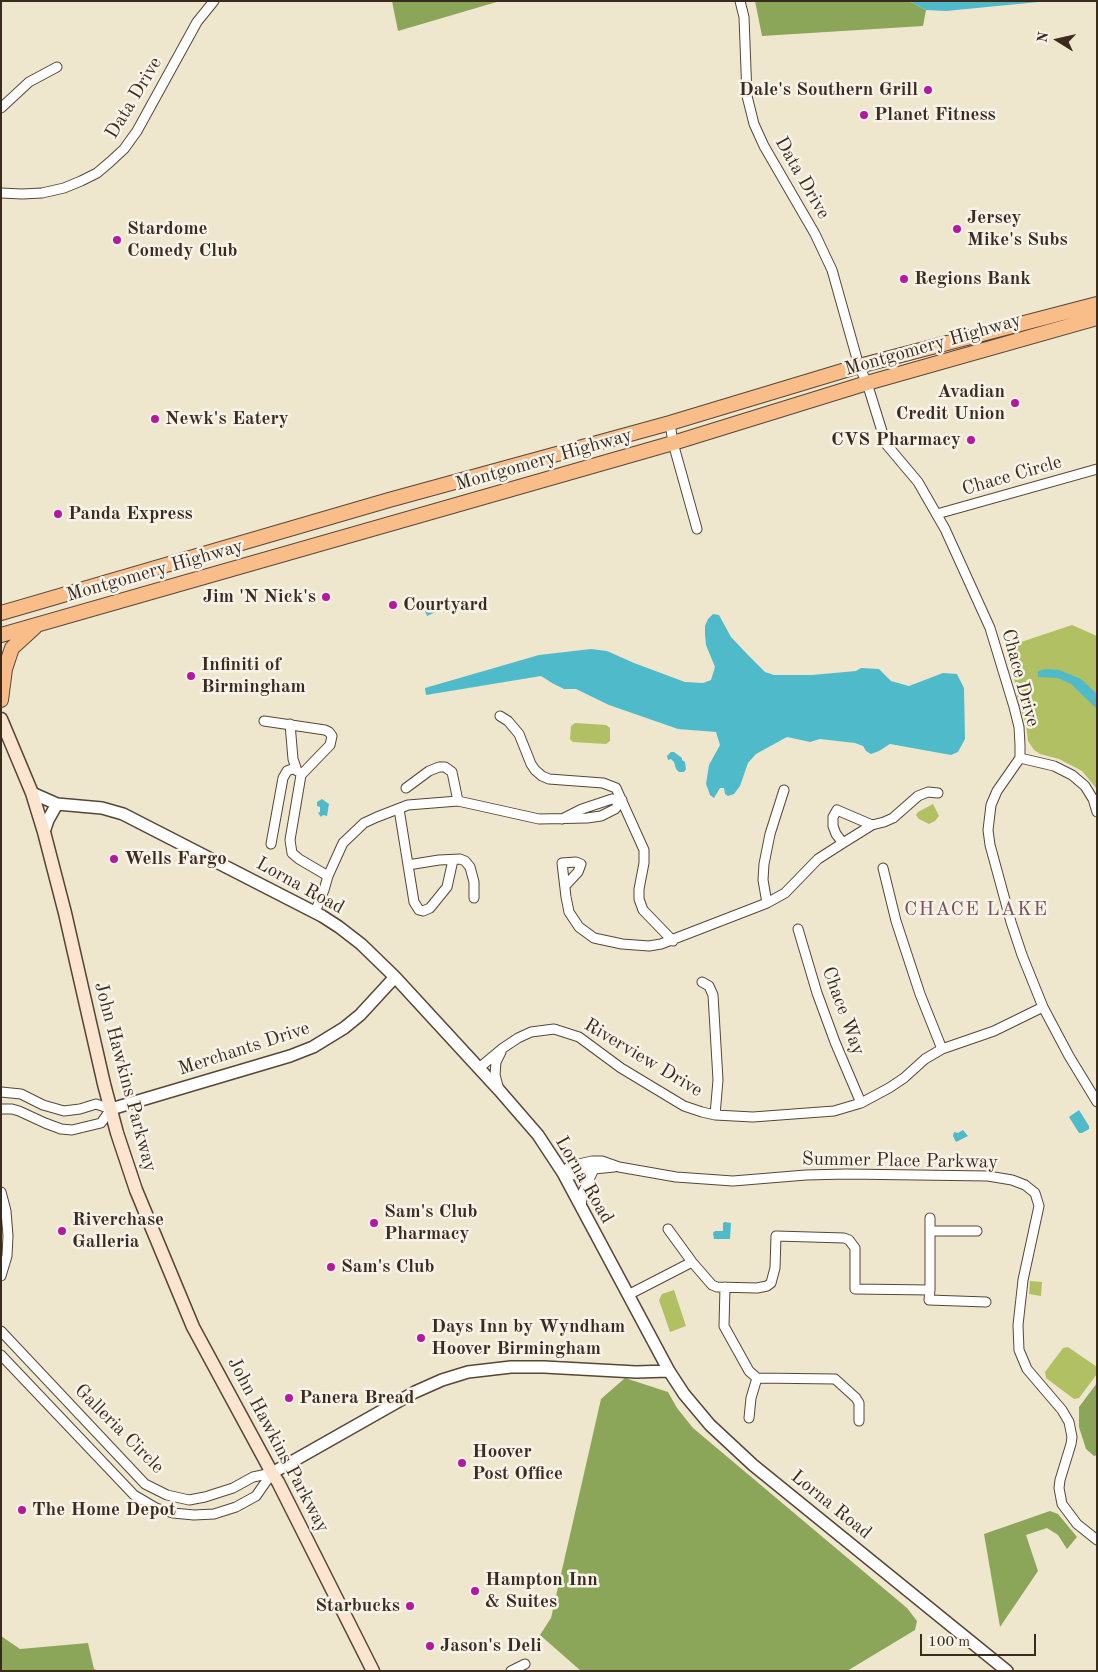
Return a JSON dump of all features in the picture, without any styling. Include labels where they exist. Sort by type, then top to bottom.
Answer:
[{"type":"main road","name":"Montgomery Highway","points":[[1,613],[389,500],[670,423],[859,366],[1097,304]]},
{"type":"main road","name":"Montgomery Highway","points":[[1,635],[673,443],[867,383],[1097,318]]},
{"type":"main road","points":[[1,700],[5,669],[12,648],[40,623]]},
{"type":"main road","name":"John Hawkins Parkway","points":[[1,719],[32,793],[44,832],[111,1109],[136,1190],[193,1327],[278,1482],[373,1671]]},
{"type":"street","name":"Data Drive","points":[[1,193],[42,193],[64,188],[97,173],[110,162],[124,149],[137,132],[197,22],[214,1]]},
{"type":"street","name":"Data Drive","points":[[740,1],[744,17],[746,83],[750,109],[764,146],[815,234],[832,270],[859,366],[867,383]]},
{"type":"street","points":[[1,108],[28,82],[57,67]]},
{"type":"street","name":"Chace Drive","points":[[867,383],[886,444],[918,482],[937,514],[990,628],[1018,727],[1020,758]]},
{"type":"street","points":[[670,423],[673,443],[697,530]]},
{"type":"street","name":"Chace Circle","points":[[937,514],[1097,469]]},
{"type":"street","points":[[500,716],[508,721],[519,734],[531,764],[542,776],[549,779],[603,783],[616,788],[644,850],[644,863],[639,889],[639,899],[643,910],[673,941]]},
{"type":"street","points":[[264,721],[325,730],[332,736],[330,745],[298,772],[287,771],[283,778],[271,844]]},
{"type":"street","points":[[290,724],[298,772],[290,840],[292,853],[328,876]]},
{"type":"street","points":[[1097,812],[1093,799],[1085,786],[1072,775],[1054,766],[1020,758],[997,792],[991,805],[988,830],[995,866],[1022,955],[1043,1006],[1069,1056],[1097,1102]]},
{"type":"street","points":[[406,788],[429,771],[445,767],[452,772],[458,801]]},
{"type":"street","points":[[767,903],[763,880],[764,864],[770,834],[784,790]]},
{"type":"street","points":[[565,886],[569,912],[579,927],[594,938],[622,944],[649,946],[673,941],[767,903],[785,893],[818,859],[872,825],[893,818],[918,796],[928,792],[938,793]]},
{"type":"street","name":"Lorna Road","points":[[32,793],[57,804],[102,808],[122,814],[315,912],[351,936],[396,977],[538,1135],[563,1173],[669,1371],[684,1394],[710,1425],[753,1465],[1008,1671]]},
{"type":"street","points":[[315,912],[328,876],[344,843],[354,832],[377,817],[399,808],[408,805],[458,801],[539,819],[562,819],[601,816],[614,809],[622,800]]},
{"type":"street","points":[[44,832],[57,804]]},
{"type":"street","points":[[399,808],[414,902],[419,910],[423,911],[430,908],[447,887],[452,860]]},
{"type":"street","points":[[843,843],[833,826],[833,817],[837,810],[872,825]]},
{"type":"street","points":[[275,824],[291,827]]},
{"type":"street","points":[[408,865],[460,859],[470,868],[474,882],[474,898]]},
{"type":"street","points":[[883,868],[896,920],[914,976],[942,1049]]},
{"type":"street","name":"Chace Way","points":[[798,929],[817,993],[860,1103]]},
{"type":"street","name":"Merchants Drive","points":[[111,1109],[274,1061],[313,1047],[344,1028],[360,1015],[396,977]]},
{"type":"street","points":[[702,982],[709,986],[713,995],[718,1080],[715,1115]]},
{"type":"street","name":"Riverview Drive","points":[[479,1068],[503,1048],[531,1032],[554,1029],[568,1032],[585,1040],[603,1056],[621,1068],[684,1106],[715,1115],[753,1117],[834,1111],[860,1103],[889,1088],[904,1078],[925,1059],[942,1049],[994,1030],[1043,1006]]},
{"type":"street","points":[[499,1090],[496,1062],[503,1048]]},
{"type":"street","points":[[1,1092],[21,1094],[64,1111],[96,1104],[111,1109],[101,1123],[72,1130],[61,1129],[20,1111],[1,1109]]},
{"type":"street","name":"Summer Place Parkway","points":[[563,1173],[570,1166],[592,1161],[602,1161],[619,1167],[676,1177],[733,1181],[846,1174],[988,1176],[1012,1180],[1031,1189],[1035,1193],[1039,1206],[1023,1280],[1018,1325],[1019,1350],[1027,1369],[1062,1410],[1069,1422],[1072,1437],[1071,1444],[1059,1488],[1062,1504],[1077,1524],[1097,1540]]},
{"type":"street","name":"Summer Place Parkway","points":[[563,1173],[575,1174],[594,1169],[619,1167]]},
{"type":"street","points":[[581,1206],[583,1192],[594,1169]]},
{"type":"street","points":[[1,1192],[6,1211],[8,1236],[7,1256],[1,1276]]},
{"type":"street","points":[[930,1218],[929,1300],[986,1302]]},
{"type":"street","points":[[668,1229],[692,1262],[712,1285],[757,1288],[771,1283],[775,1268],[776,1236],[844,1238],[849,1240],[854,1248],[855,1289],[930,1290]]},
{"type":"street","points":[[930,1231],[977,1231]]},
{"type":"street","points":[[628,1296],[692,1262]]},
{"type":"street","points":[[724,1287],[724,1326],[749,1371],[757,1378],[835,1379],[859,1403],[859,1421]]},
{"type":"street","name":"Galleria Circle","points":[[1,1331],[145,1484],[167,1495],[189,1500],[233,1488],[253,1477],[272,1473]]},
{"type":"street","name":"Galleria Circle","points":[[1,1355],[134,1495],[156,1508],[173,1513],[214,1514],[236,1507],[256,1496],[272,1473]]},
{"type":"street","points":[[272,1473],[415,1392],[442,1380],[468,1372],[510,1367],[636,1372],[669,1371]]},
{"type":"street","points":[[749,1418],[751,1398],[757,1378]]},
{"type":"street","points":[[511,1671],[525,1664]]},
{"type":"green space","points":[[392,1],[500,1],[398,31]]},
{"type":"green space","points":[[755,1],[909,1],[926,10],[923,26],[762,36]]},
{"type":"green space","points":[[1072,625],[1097,636],[1096,788],[1082,771],[1059,759],[1040,754],[1034,750],[1028,741],[1026,724],[1018,702],[1009,646]]},
{"type":"green space","points":[[575,723],[606,725],[610,728],[610,741],[606,744],[573,742],[570,739],[571,726]]},
{"type":"green space","points":[[933,804],[939,816],[935,821],[929,824],[919,819],[916,815],[918,812]]},
{"type":"green space","points":[[1030,1281],[1042,1282],[1041,1296],[1029,1294]]},
{"type":"green space","points":[[674,1290],[686,1326],[670,1332],[659,1300],[662,1294]]},
{"type":"green space","points":[[1068,1347],[1097,1367],[1097,1374],[1079,1398],[1074,1399],[1046,1378],[1045,1372],[1063,1348]]},
{"type":"green space","points":[[625,1378],[668,1392],[677,1408],[693,1428],[907,1608],[917,1621],[915,1630],[847,1671],[581,1671],[540,1635],[551,1618],[601,1399]]},
{"type":"green space","points":[[1097,1383],[1097,1455],[1094,1456],[1086,1449],[1079,1427],[1079,1407]]},
{"type":"green space","points":[[1050,1511],[1058,1514],[1077,1537],[1067,1549],[1058,1535],[1047,1528],[1026,1535],[1038,1571],[1000,1627],[984,1534]]},
{"type":"green space","points":[[1,1636],[20,1649],[88,1643],[94,1669],[99,1671],[1,1671]]},
{"type":"water","points":[[909,1],[1049,1],[946,11],[926,10]]},
{"type":"water","points":[[433,604],[436,605],[438,611],[427,616],[424,608],[433,606]]},
{"type":"water","points":[[713,614],[719,615],[731,637],[765,672],[774,675],[812,675],[856,671],[861,668],[879,669],[891,681],[909,686],[943,673],[957,674],[964,688],[965,739],[958,752],[951,755],[890,744],[871,754],[863,746],[855,743],[820,739],[810,742],[787,737],[756,754],[748,763],[740,786],[734,794],[728,796],[725,794],[724,788],[720,788],[714,798],[710,795],[706,784],[709,765],[720,745],[716,732],[678,729],[609,705],[576,689],[564,689],[541,676],[426,695],[425,688],[539,655],[591,649],[607,651],[685,682],[703,683],[711,680],[715,667],[706,645],[705,634],[705,626]]},
{"type":"water","points":[[1046,669],[1059,670],[1081,679],[1097,694],[1097,709],[1071,684],[1058,678],[1038,677],[1038,671]]},
{"type":"water","points":[[674,752],[685,762],[686,769],[684,772],[679,772],[674,762],[671,759],[668,760],[667,756]]},
{"type":"water","points":[[322,799],[329,804],[327,816],[323,815],[321,817],[318,813],[320,812],[320,807],[317,806],[317,802]]},
{"type":"water","points":[[1079,1110],[1089,1126],[1089,1129],[1082,1133],[1079,1133],[1069,1117]]},
{"type":"water","points":[[963,1130],[968,1136],[956,1142],[953,1136],[954,1132],[958,1133]]},
{"type":"water","points":[[723,1223],[731,1223],[730,1239],[714,1239],[713,1233],[715,1231],[723,1231]]},
{"type":"place","name":"Dale's Southern Grill","points":[[928,90]]},
{"type":"place","name":"Planet Fitness","points":[[864,115]]},
{"type":"place","name":"Jersey Mike's Subs","points":[[957,229]]},
{"type":"place","name":"Stardome Comedy Club","points":[[117,240]]},
{"type":"place","name":"Regions Bank","points":[[904,279]]},
{"type":"place","name":"Avadian Credit Union","points":[[1015,403]]},
{"type":"place","name":"Newk's Eatery","points":[[155,419]]},
{"type":"place","name":"CVS Pharmacy","points":[[971,440]]},
{"type":"place","name":"Panda Express","points":[[58,514]]},
{"type":"place","name":"Jim 'N Nick's","points":[[326,597]]},
{"type":"place","name":"Courtyard","points":[[393,605]]},
{"type":"place","name":"Infiniti of Birmingham","points":[[191,676]]},
{"type":"place","name":"Wells Fargo","points":[[114,859]]},
{"type":"place","name":"Sam's Club Pharmacy","points":[[374,1223]]},
{"type":"place","name":"Riverchase Galleria","points":[[62,1231]]},
{"type":"place","name":"Sam's Club","points":[[331,1267]]},
{"type":"place","name":"Days Inn by Wyndham Hoover Birmingham","points":[[421,1338]]},
{"type":"place","name":"Panera Bread","points":[[289,1398]]},
{"type":"place","name":"Hoover Post Office","points":[[462,1463]]},
{"type":"place","name":"The Home Depot","points":[[22,1510]]},
{"type":"place","name":"Hampton Inn & Suites","points":[[475,1591]]},
{"type":"place","name":"Starbucks","points":[[410,1606]]},
{"type":"place","name":"Jason's Deli","points":[[430,1646]]},
{"type":"district","name":"CHACE LAKE","points":[[976,910]]}]
